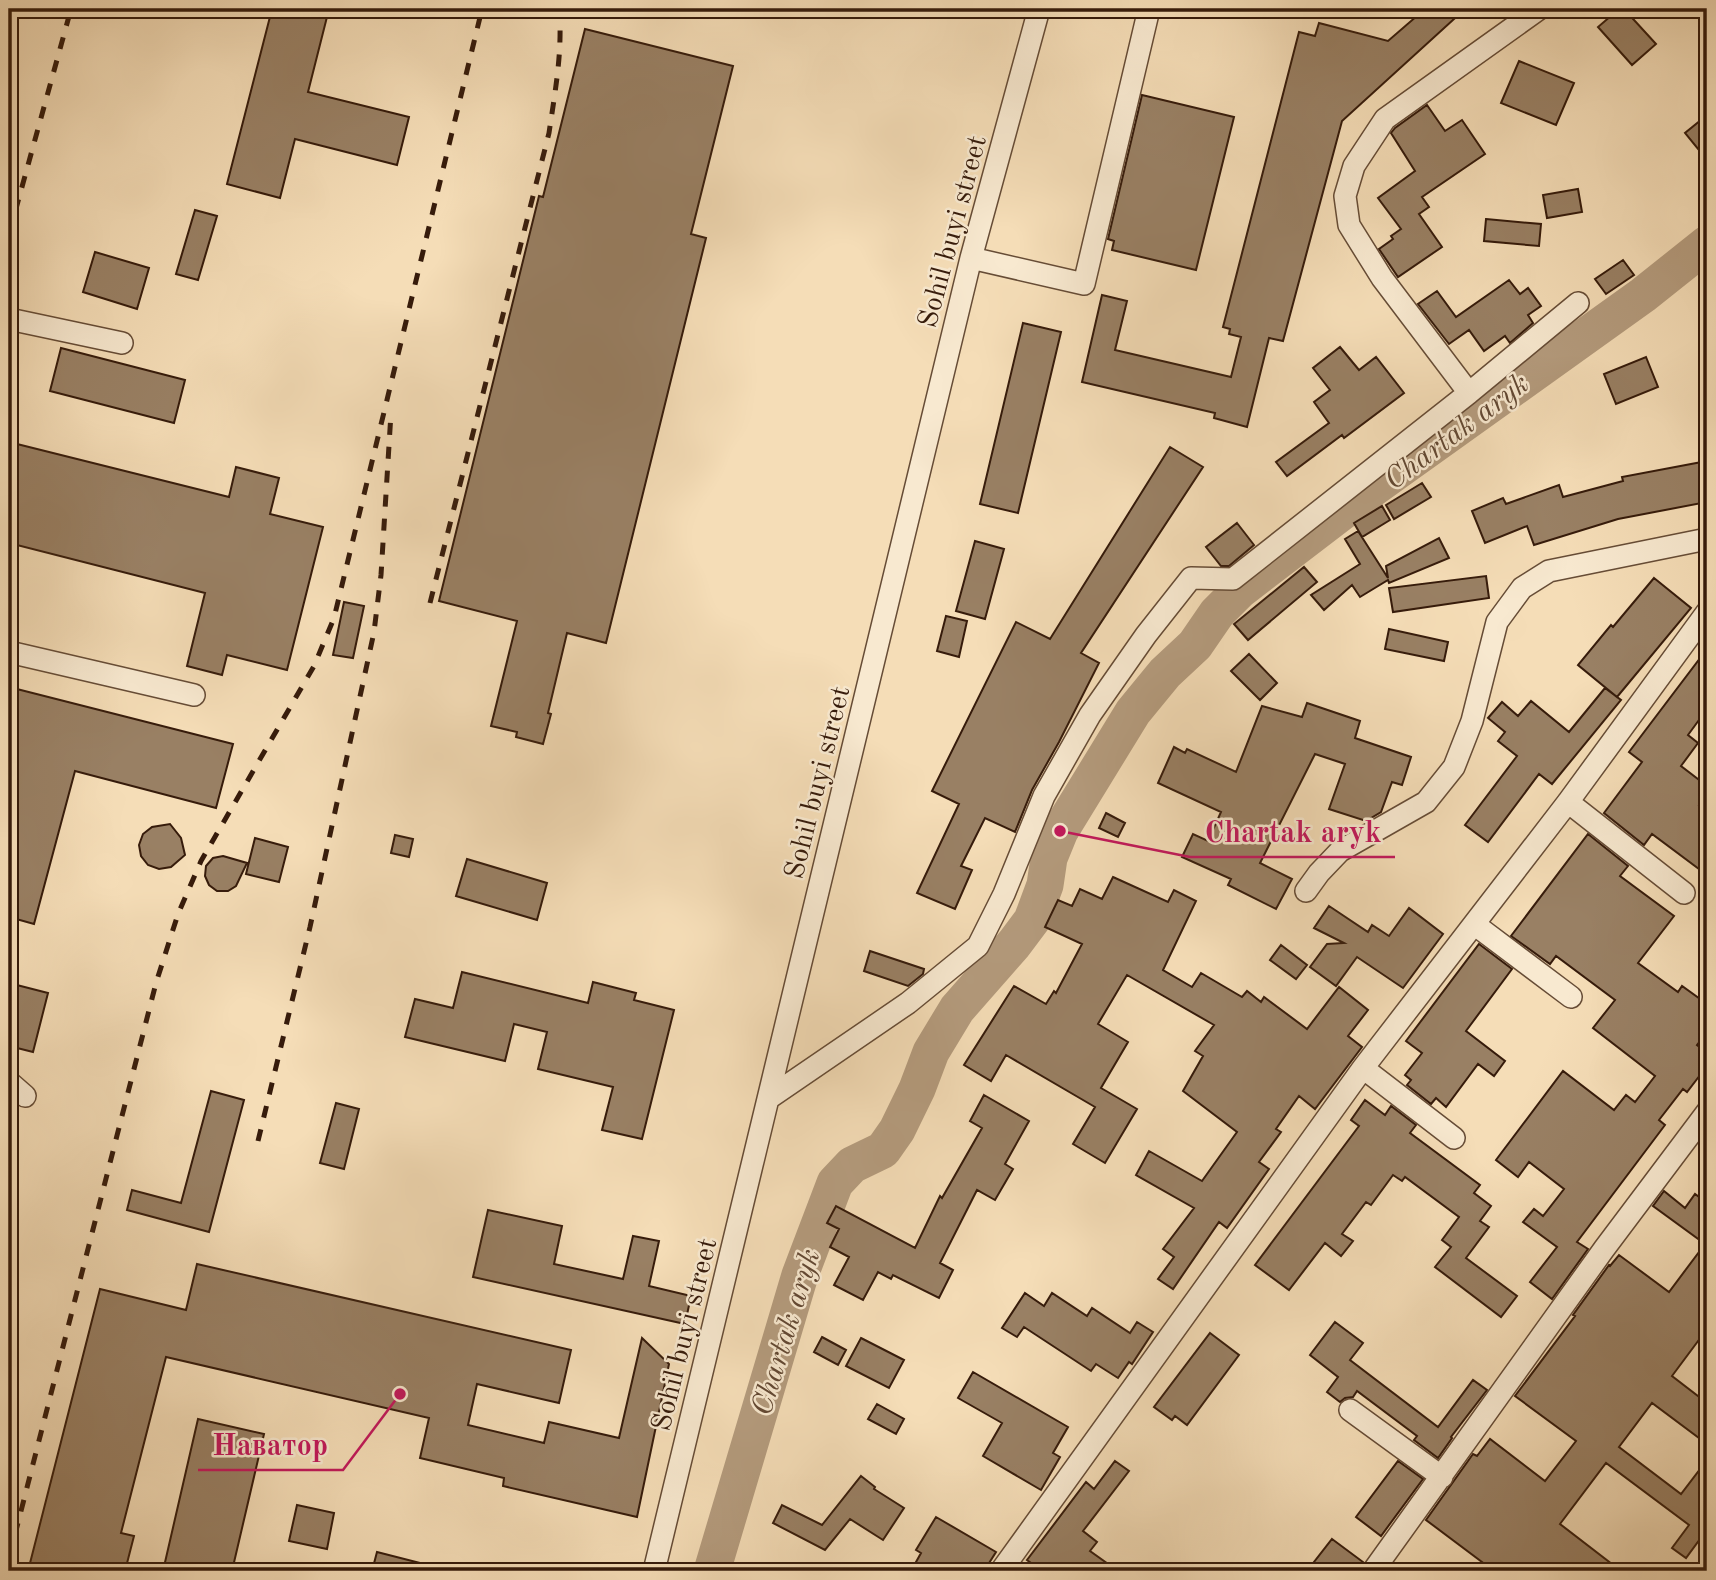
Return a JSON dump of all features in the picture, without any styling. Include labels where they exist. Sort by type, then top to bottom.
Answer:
[{"type":"street","name":"Sohil buyi street","points":[[654,1571],[971,258],[1039,9]]},
{"type":"street","points":[[971,258],[1084,284],[1149,9]]},
{"type":"street","points":[[1469,393],[1382,278],[1349,225],[1345,195],[1354,166],[1385,118],[1539,9]]},
{"type":"street","points":[[769,1098],[908,1003],[978,946],[1004,894],[1045,796],[1090,715],[1146,635],[1191,578],[1233,579],[1469,393],[1578,303]]},
{"type":"street","points":[[9,319],[122,343]]},
{"type":"street","points":[[1306,891],[1340,851],[1426,802],[1454,767],[1472,721],[1497,622],[1522,588],[1549,571],[1707,539]]},
{"type":"street","points":[[1001,1571],[1363,1068],[1568,802],[1707,612]]},
{"type":"street","points":[[9,652],[194,695]]},
{"type":"street","points":[[1568,802],[1684,893]]},
{"type":"street","points":[[1474,924],[1571,997]]},
{"type":"street","points":[[1363,1068],[1454,1138]]},
{"type":"street","points":[[1373,1571],[1597,1259],[1707,1112]]},
{"type":"street","points":[[1350,1410],[1442,1478]]},
{"type":"building","points":[[272,9],[329,9],[308,92],[409,117],[397,165],[295,139],[280,198],[227,184]]},
{"type":"building","points":[[1425,9],[1465,9],[1342,121],[1283,341],[1269,338],[1247,427],[1214,418],[1215,413],[1082,382],[1102,295],[1127,301],[1115,350],[1231,377],[1241,337],[1229,334],[1230,329],[1223,327],[1299,32],[1315,36],[1319,23],[1388,41]]},
{"type":"building","points":[[1619,9],[1624,9],[1656,44],[1632,65],[1598,27]]},
{"type":"building","points":[[585,29],[733,66],[691,234],[706,238],[606,643],[567,633],[543,744],[516,737],[517,732],[491,726],[517,621],[439,601],[539,196],[543,197]]},
{"type":"building","points":[[1519,61],[1574,83],[1556,125],[1501,103]]},
{"type":"building","points":[[1142,95],[1234,117],[1196,270],[1112,250],[1114,241],[1108,239]]},
{"type":"building","points":[[1427,105],[1445,131],[1462,120],[1485,154],[1422,197],[1429,207],[1419,214],[1442,247],[1398,277],[1379,249],[1401,229],[1378,198],[1415,171],[1391,133]]},
{"type":"building","points":[[1707,115],[1707,160],[1685,133]]},
{"type":"building","points":[[1578,189],[1582,212],[1547,218],[1543,195]]},
{"type":"building","points":[[195,210],[217,216],[198,280],[176,274]]},
{"type":"building","points":[[1486,219],[1541,224],[1539,246],[1484,241]]},
{"type":"building","points":[[95,252],[149,268],[137,309],[83,292]]},
{"type":"building","points":[[1623,260],[1634,275],[1606,294],[1595,279]]},
{"type":"building","points":[[1509,280],[1520,294],[1528,288],[1541,306],[1528,315],[1533,323],[1510,343],[1505,336],[1484,351],[1469,330],[1449,344],[1418,304],[1437,291],[1456,317]]},
{"type":"building","points":[[1023,323],[1061,332],[1018,513],[980,504]]},
{"type":"building","points":[[1340,347],[1359,370],[1376,357],[1404,393],[1287,476],[1276,462],[1329,423],[1314,402],[1330,390],[1313,368]]},
{"type":"building","points":[[61,348],[185,380],[174,423],[50,391]]},
{"type":"building","points":[[1646,357],[1658,387],[1616,404],[1604,374]]},
{"type":"building","points":[[9,442],[229,497],[236,467],[279,478],[270,514],[323,527],[287,670],[227,655],[222,675],[187,666],[205,593],[9,543]]},
{"type":"building","points":[[1170,447],[1203,467],[1081,653],[1099,663],[1032,790],[1015,832],[985,818],[961,866],[972,870],[955,909],[917,893],[959,804],[932,791],[1016,622],[1050,639]]},
{"type":"building","points":[[1707,461],[1707,502],[1618,519],[1534,545],[1527,526],[1485,543],[1472,511],[1503,498],[1506,504],[1559,485],[1563,497],[1623,481],[1622,477]]},
{"type":"building","points":[[1422,483],[1431,497],[1394,519],[1386,505]]},
{"type":"building","points":[[1382,506],[1390,520],[1362,537],[1354,523]]},
{"type":"building","points":[[1237,523],[1254,545],[1229,566],[1221,566],[1206,547]]},
{"type":"building","points":[[1358,531],[1388,578],[1386,566],[1439,538],[1449,558],[1389,583],[1388,580],[1360,597],[1352,585],[1324,610],[1311,595],[1360,564],[1345,539]]},
{"type":"building","points":[[975,541],[1004,549],[985,619],[956,611]]},
{"type":"building","points":[[1304,567],[1317,582],[1248,640],[1234,624]]},
{"type":"building","points":[[1486,576],[1489,598],[1393,612],[1389,588]]},
{"type":"building","points":[[1654,578],[1691,608],[1617,697],[1578,665]]},
{"type":"building","points":[[344,602],[364,606],[353,658],[333,655]]},
{"type":"building","points":[[946,616],[967,621],[959,657],[937,651]]},
{"type":"building","points":[[1389,629],[1448,642],[1444,661],[1385,649]]},
{"type":"building","points":[[1707,649],[1707,709],[1688,735],[1698,743],[1681,766],[1707,786],[1707,794],[1699,805],[1707,811],[1707,875],[1652,834],[1644,845],[1604,813],[1642,762],[1629,752]]},
{"type":"building","points":[[1249,654],[1277,683],[1260,700],[1231,671]]},
{"type":"building","points":[[9,687],[233,744],[216,808],[75,771],[34,924],[9,917]]},
{"type":"building","points":[[1605,688],[1621,700],[1552,784],[1539,774],[1488,842],[1465,825],[1517,756],[1498,741],[1505,732],[1488,718],[1502,702],[1518,716],[1531,701],[1569,732]]},
{"type":"building","points":[[1307,703],[1360,721],[1355,738],[1411,757],[1402,785],[1392,782],[1381,812],[1366,821],[1329,809],[1345,764],[1315,754],[1260,863],[1292,879],[1276,909],[1228,885],[1231,879],[1182,857],[1193,834],[1208,841],[1221,812],[1158,783],[1174,747],[1185,753],[1187,749],[1236,772],[1262,706],[1302,717]]},
{"type":"building","points":[[1106,813],[1125,823],[1118,837],[1099,828]]},
{"type":"building","points":[[170,824],[181,838],[185,855],[171,867],[159,869],[148,865],[141,856],[139,845],[143,834],[152,827]]},
{"type":"building","points":[[1588,834],[1628,866],[1620,876],[1674,916],[1638,963],[1678,992],[1682,986],[1707,1004],[1707,1032],[1697,1045],[1707,1053],[1707,1066],[1687,1092],[1683,1089],[1659,1120],[1665,1125],[1577,1242],[1588,1249],[1552,1299],[1530,1282],[1557,1247],[1523,1222],[1534,1209],[1543,1216],[1564,1189],[1529,1162],[1518,1177],[1496,1160],[1563,1071],[1614,1110],[1626,1095],[1635,1102],[1655,1076],[1593,1028],[1615,1000],[1556,956],[1550,964],[1511,936]]},
{"type":"building","points":[[395,835],[413,839],[409,857],[391,853]]},
{"type":"building","points":[[255,838],[288,847],[279,882],[246,874]]},
{"type":"building","points":[[223,856],[247,863],[236,886],[228,891],[217,891],[209,885],[205,876],[206,866],[213,858]]},
{"type":"building","points":[[467,859],[547,883],[537,920],[456,896]]},
{"type":"building","points":[[1113,877],[1168,902],[1174,890],[1196,901],[1163,970],[1192,987],[1201,973],[1242,997],[1247,991],[1261,1002],[1264,997],[1307,1029],[1339,987],[1368,1010],[1348,1036],[1362,1047],[1315,1109],[1299,1096],[1276,1129],[1281,1132],[1259,1162],[1269,1169],[1227,1228],[1219,1222],[1173,1289],[1158,1279],[1174,1257],[1163,1249],[1194,1208],[1136,1175],[1149,1151],[1202,1181],[1237,1132],[1183,1091],[1203,1056],[1195,1051],[1214,1025],[1127,975],[1098,1024],[1128,1042],[1101,1088],[1137,1109],[1105,1163],[1073,1144],[1095,1107],[1006,1055],[991,1081],[964,1065],[1014,986],[1046,1004],[1054,991],[1056,993],[1082,944],[1045,927],[1058,900],[1072,906],[1080,889],[1102,899]]},
{"type":"building","points":[[1329,906],[1368,932],[1372,925],[1389,936],[1409,908],[1443,934],[1403,988],[1357,957],[1336,986],[1310,967],[1327,944],[1344,943],[1314,928]]},
{"type":"building","points":[[1479,944],[1512,969],[1466,1031],[1505,1061],[1494,1076],[1478,1064],[1446,1107],[1436,1098],[1431,1104],[1407,1085],[1411,1080],[1405,1075],[1422,1053],[1406,1041]]},
{"type":"building","points":[[1281,945],[1307,965],[1296,979],[1270,960]]},
{"type":"building","points":[[870,951],[924,969],[923,974],[908,986],[864,971]]},
{"type":"building","points":[[462,972],[588,1003],[593,982],[636,993],[634,1000],[674,1010],[642,1139],[602,1130],[613,1087],[538,1069],[547,1032],[514,1024],[505,1061],[405,1037],[415,999],[453,1008]]},
{"type":"building","points":[[9,983],[48,993],[33,1052],[9,1046]]},
{"type":"building","points":[[211,1091],[244,1100],[209,1232],[127,1210],[132,1190],[181,1203]]},
{"type":"building","points":[[984,1095],[1029,1121],[1005,1164],[1013,1169],[995,1200],[977,1190],[940,1263],[953,1270],[939,1298],[893,1275],[891,1279],[878,1272],[863,1300],[834,1285],[849,1257],[830,1247],[839,1229],[827,1223],[836,1206],[915,1248],[940,1196],[942,1198],[982,1128],[970,1121]]},
{"type":"building","points":[[1365,1100],[1385,1115],[1391,1106],[1416,1125],[1410,1133],[1480,1185],[1474,1193],[1491,1206],[1480,1221],[1489,1227],[1466,1258],[1517,1296],[1501,1317],[1435,1267],[1451,1247],[1442,1240],[1459,1217],[1405,1177],[1402,1181],[1393,1175],[1371,1205],[1366,1202],[1342,1234],[1353,1241],[1341,1256],[1325,1243],[1289,1290],[1255,1265],[1359,1126],[1351,1120]]},
{"type":"building","points":[[336,1103],[359,1109],[344,1169],[320,1163]]},
{"type":"building","points":[[1664,1191],[1685,1208],[1695,1194],[1707,1203],[1707,1329],[1672,1376],[1707,1403],[1707,1444],[1652,1403],[1619,1447],[1681,1494],[1707,1460],[1707,1538],[1703,1535],[1686,1558],[1672,1548],[1689,1525],[1606,1463],[1560,1524],[1621,1571],[1494,1571],[1426,1520],[1473,1454],[1477,1456],[1490,1439],[1545,1481],[1576,1441],[1515,1396],[1575,1316],[1573,1315],[1609,1265],[1619,1255],[1669,1292],[1705,1244],[1653,1206]]},
{"type":"building","points":[[488,1210],[562,1226],[554,1264],[623,1279],[633,1236],[659,1241],[649,1286],[691,1296],[685,1324],[473,1277]]},
{"type":"building","points":[[197,1264],[571,1350],[559,1403],[477,1384],[468,1425],[544,1443],[549,1422],[619,1438],[642,1338],[669,1364],[637,1517],[503,1486],[504,1478],[420,1458],[429,1418],[166,1357],[121,1533],[134,1536],[125,1571],[28,1571],[100,1289],[186,1310]]},
{"type":"building","points":[[1025,1293],[1044,1306],[1052,1293],[1087,1316],[1092,1308],[1130,1333],[1137,1322],[1153,1332],[1132,1364],[1129,1362],[1118,1378],[1096,1364],[1091,1371],[1024,1327],[1017,1337],[1002,1328]]},
{"type":"building","points":[[1335,1322],[1363,1343],[1350,1360],[1438,1427],[1473,1380],[1487,1390],[1438,1458],[1414,1440],[1417,1436],[1357,1391],[1353,1397],[1340,1402],[1327,1392],[1338,1377],[1310,1355]]},
{"type":"building","points":[[1210,1333],[1239,1355],[1187,1425],[1175,1416],[1172,1420],[1154,1407]]},
{"type":"building","points":[[822,1337],[846,1350],[838,1365],[814,1352]]},
{"type":"building","points":[[861,1338],[904,1360],[889,1388],[846,1366]]},
{"type":"building","points":[[973,1372],[1068,1427],[1053,1453],[1060,1457],[1041,1490],[983,1456],[1002,1423],[958,1398]]},
{"type":"building","points":[[877,1404],[904,1419],[896,1434],[868,1419]]},
{"type":"building","points":[[198,1419],[264,1434],[232,1571],[163,1571]]},
{"type":"building","points":[[1115,1461],[1129,1471],[1083,1531],[1097,1542],[1090,1551],[1118,1571],[1042,1571],[1027,1560],[1086,1482],[1094,1489]]},
{"type":"building","points":[[1398,1461],[1423,1479],[1381,1536],[1356,1517]]},
{"type":"building","points":[[861,1476],[875,1487],[874,1489],[904,1508],[883,1540],[850,1519],[825,1550],[773,1523],[782,1505],[822,1525]]},
{"type":"building","points":[[297,1505],[334,1513],[327,1549],[289,1541]]},
{"type":"building","points":[[936,1517],[996,1552],[984,1571],[911,1571],[921,1553],[916,1550]]},
{"type":"building","points":[[1332,1539],[1363,1562],[1360,1571],[1307,1571]]},
{"type":"building","points":[[377,1552],[428,1565],[428,1571],[372,1571]]},
{"type":"waterway","name":"Chartak aryk","points":[[712,1571],[800,1275],[835,1183],[852,1165],[883,1150],[897,1130],[931,1052],[957,1009],[1032,920],[1045,885],[1049,858],[1060,831],[1133,712],[1165,673],[1195,645],[1217,613],[1240,590],[1372,489],[1643,295],[1707,244]]},
{"type":"railway","points":[[9,234],[71,9]]},
{"type":"railway","points":[[9,1558],[156,983],[178,914],[201,861],[314,666],[334,618],[482,9]]},
{"type":"railway","points":[[430,603],[549,133],[559,55],[559,9]]},
{"type":"railway","points":[[258,1141],[310,927],[374,632],[381,575],[391,413]]},
{"type":"place","name":"Chartak aryk","points":[[1060,831]]},
{"type":"place","name":"Наватор","points":[[400,1394]]}]
